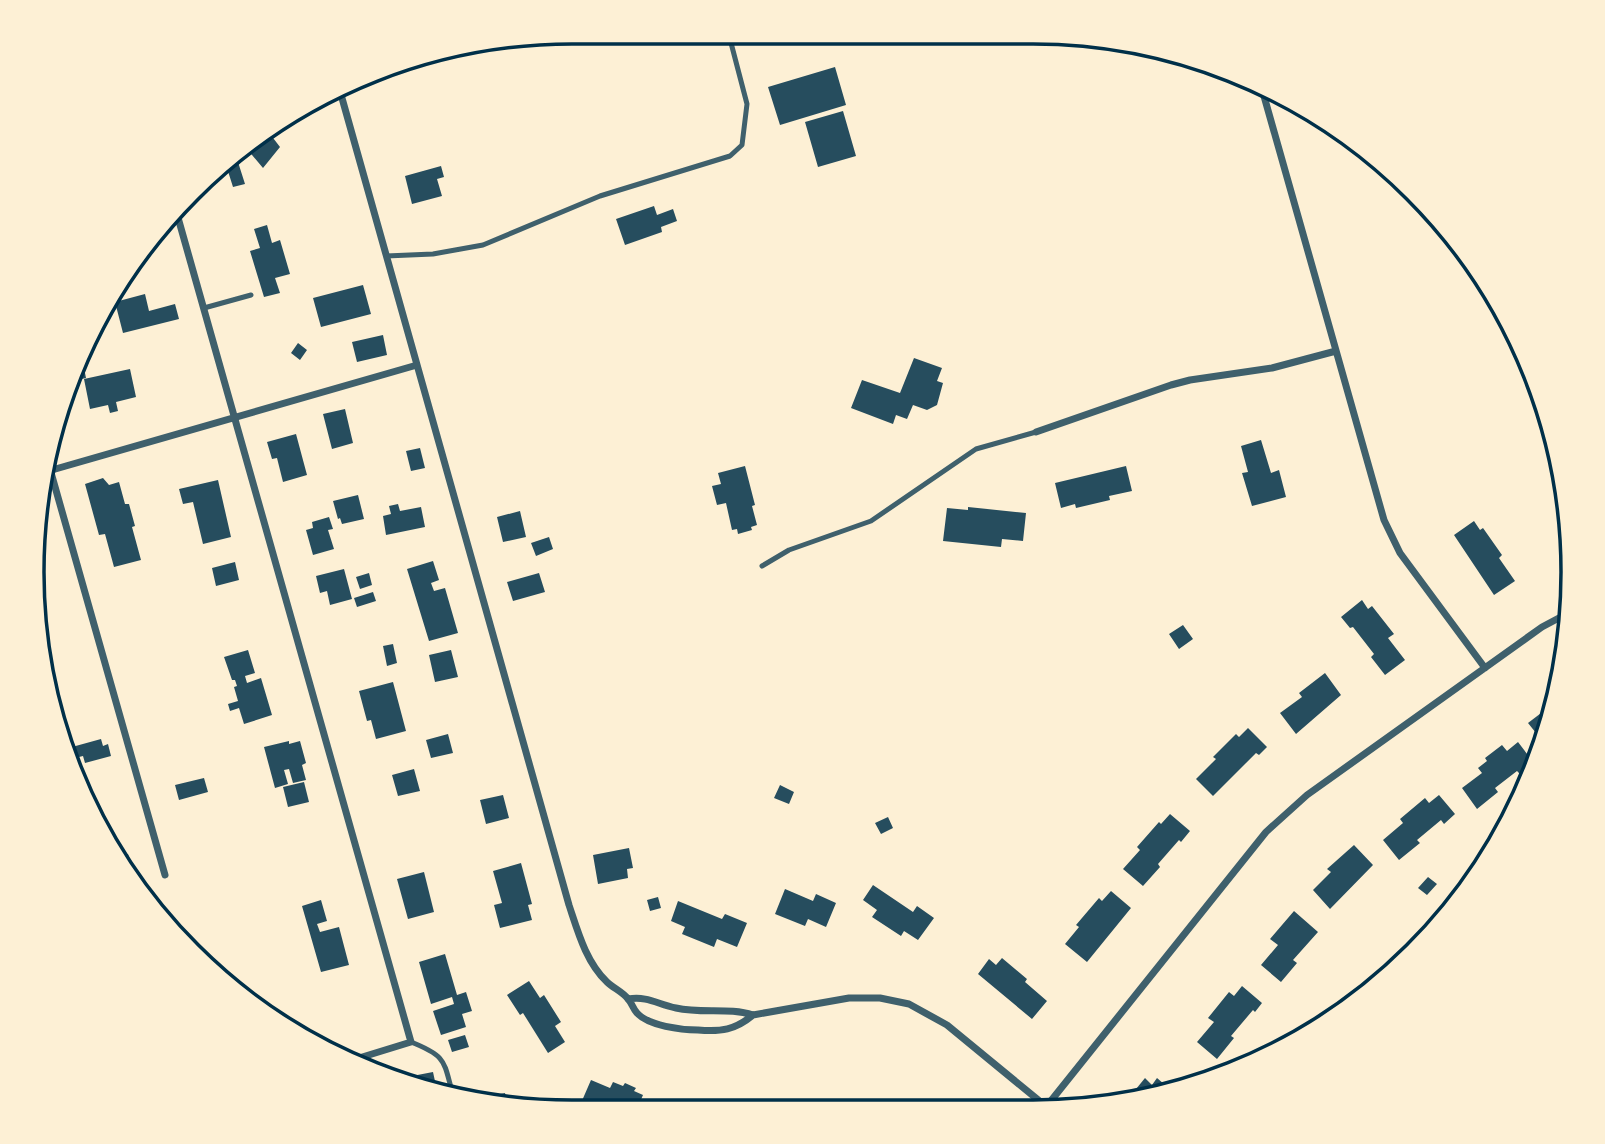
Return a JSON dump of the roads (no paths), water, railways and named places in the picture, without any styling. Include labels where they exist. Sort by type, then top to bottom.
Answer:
[{"type":"street","points":[[342,96],[578,933],[597,971],[628,999],[637,1014],[661,1024],[687,1030],[713,1031],[739,1027],[753,1015]]},
{"type":"street","points":[[1264,97],[1378,503],[1391,537],[1409,567],[1485,668]]},
{"type":"street","points":[[179,220],[411,1042],[363,1057]]},
{"type":"street","points":[[1036,432],[1171,385],[1272,368],[1336,351]]},
{"type":"street","points":[[55,466],[417,365]]},
{"type":"street","points":[[52,481],[165,875]]},
{"type":"street","points":[[1054,1099],[1279,818],[1307,795],[1542,627],[1559,618]]},
{"type":"street","points":[[628,999],[643,997],[666,1006],[701,1012],[738,1010],[753,1015],[849,998],[880,998],[908,1004],[947,1025],[1037,1100]]},
{"type":"lane","points":[[386,256],[433,254],[483,245],[600,196],[730,156],[742,145],[747,104],[732,44]]},
{"type":"lane","points":[[204,308],[251,295]]},
{"type":"lane","points":[[762,566],[789,550],[871,521],[976,449],[1036,432]]},
{"type":"lane","points":[[411,1042],[432,1050],[441,1058],[450,1086]]}]
